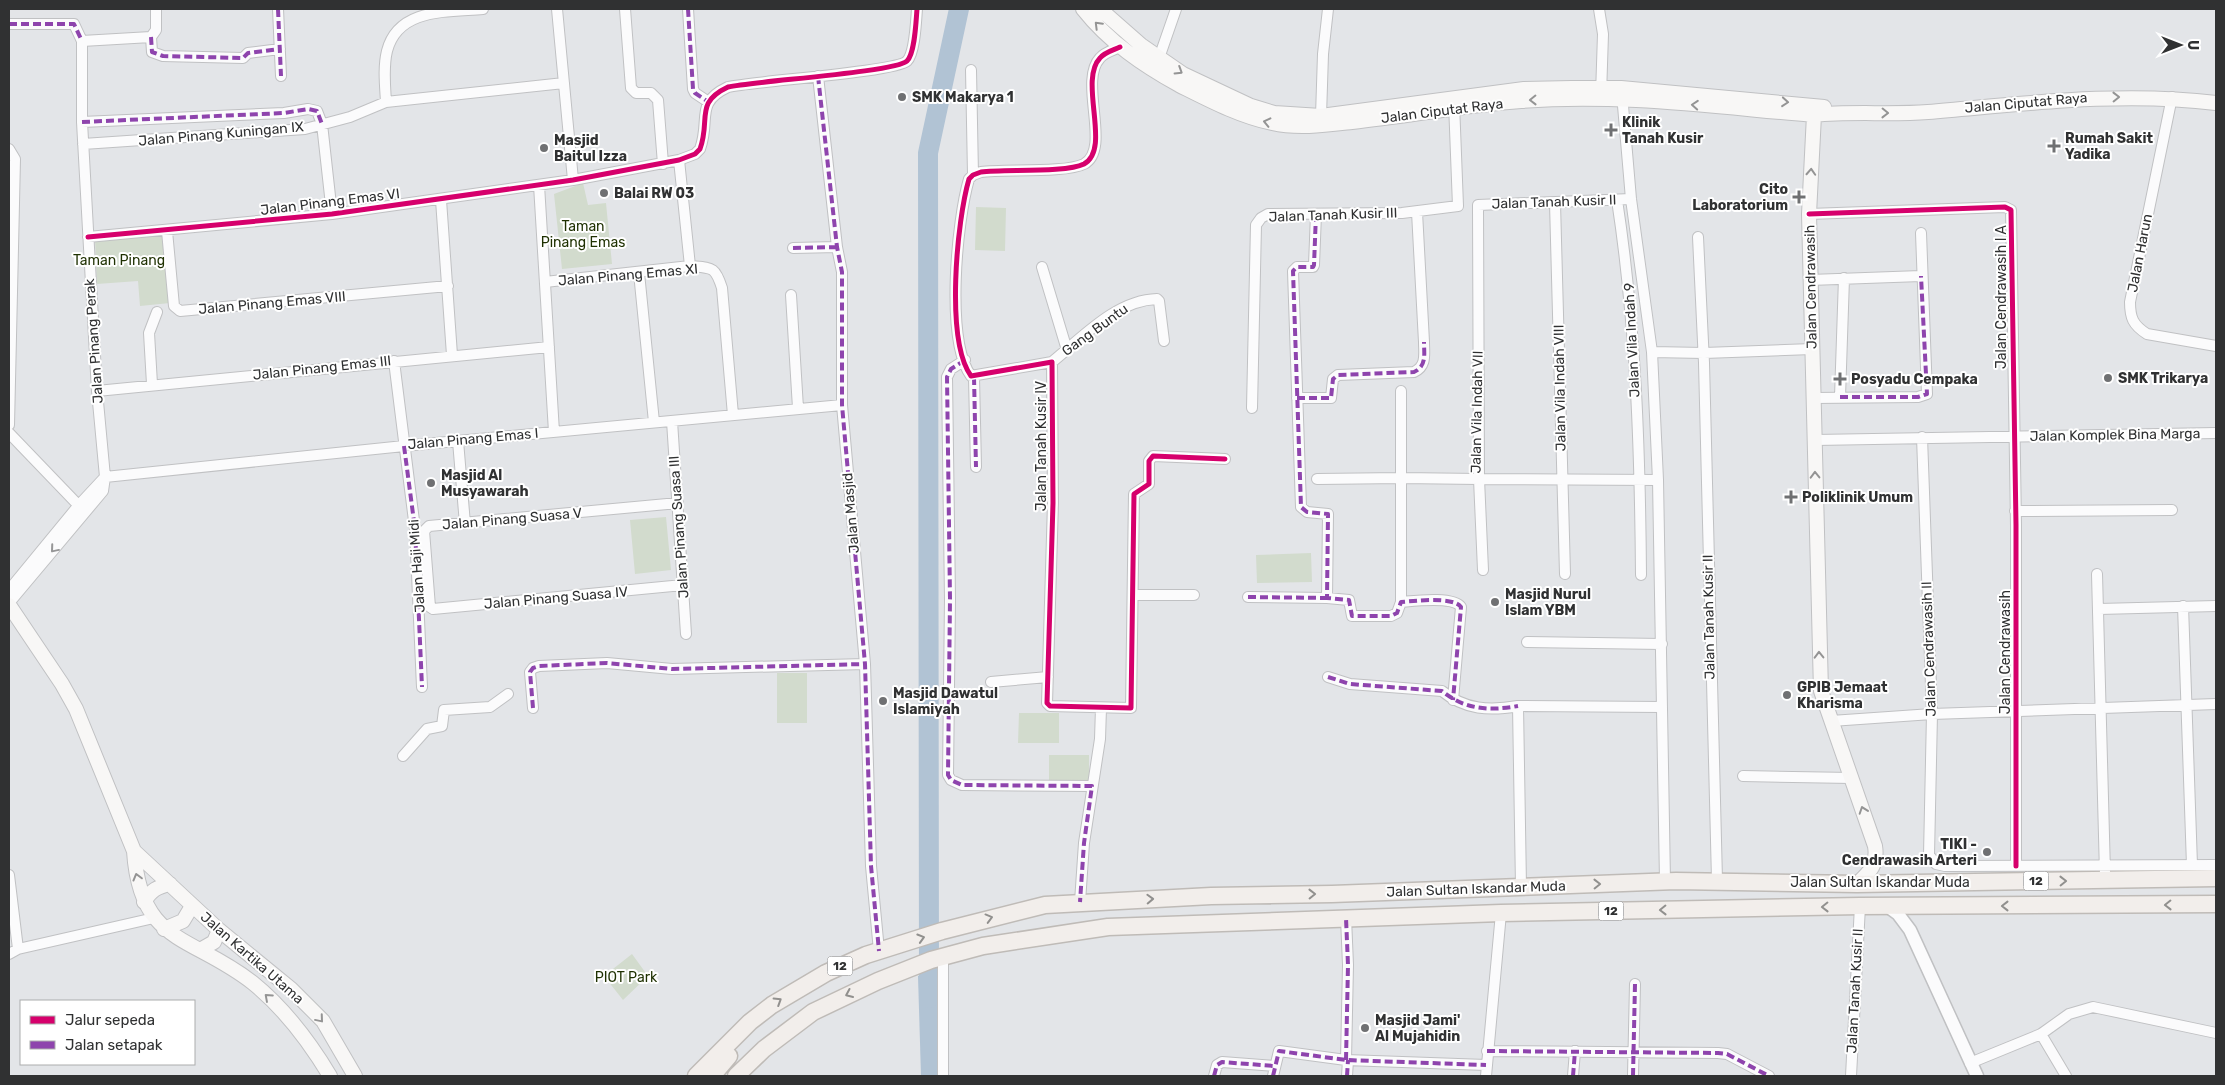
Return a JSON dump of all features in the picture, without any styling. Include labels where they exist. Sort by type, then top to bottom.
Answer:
[{"type":"highway","name":"Jalan Sultan Iskandar Muda","points":[[696,1076],[758,1016],[814,979],[879,951],[942,931],[1046,905],[1080,902],[1717,880],[1856,884],[1945,883],[2002,874],[2105,873],[2216,878]]},
{"type":"highway","name":"Jalan Sultan Iskandar Muda","points":[[736,1076],[764,1049],[813,1012],[906,970],[937,959],[999,943],[1108,927],[1501,913],[1860,906],[2216,904]]},
{"type":"highway","name":"Jalan Sultan Iskandar Muda","points":[[712,1076],[744,1038],[758,1016]]},
{"type":"highway","name":"Jalan Sultan Iskandar Muda","points":[[753,1076],[770,1055],[775,1042]]},
{"type":"main road","name":"Jalan Ciputat Raya","points":[[1084,9],[1094,22],[1120,47],[1155,72],[1200,96],[1246,117],[1273,124],[1318,126],[1524,89],[1622,94],[1836,113],[1903,114],[2086,98],[2172,97],[2216,103]]},
{"type":"main road","name":"Jalan Ciputat Raya","points":[[1100,9],[1159,58],[1209,88],[1252,106],[1292,115],[1321,116],[1454,103]]},
{"type":"main road","name":"Jalan Cendrawasih","points":[[1817,110],[1809,214],[1821,691],[1872,836],[1876,856],[1870,872],[1856,884]]},
{"type":"main road","name":"Jalan Kartika Utama","points":[[9,604],[52,668],[76,709],[134,851],[135,871],[144,902],[154,918],[164,929],[221,962],[254,984],[285,1013],[315,1050],[330,1076]]},
{"type":"main road","name":"Jalan Kartika Utama","points":[[134,851],[219,930],[291,989],[322,1021],[356,1076]]},
{"type":"main road","points":[[144,902],[150,893],[158,887],[170,884]]},
{"type":"main road","points":[[164,929],[183,921],[192,906]]},
{"type":"main road","points":[[200,950],[214,942],[219,930]]},
{"type":"main road","points":[[221,962],[223,949],[235,943]]},
{"type":"street","points":[[156,9],[156,30],[151,37],[152,52],[163,56],[243,58],[248,53],[280,49]]},
{"type":"street","points":[[278,9],[281,76]]},
{"type":"street","points":[[386,102],[386,52],[398,29],[416,16],[482,9]]},
{"type":"street","points":[[557,9],[573,180]]},
{"type":"street","points":[[625,9],[631,88],[636,93],[651,93],[658,100],[663,164]]},
{"type":"street","points":[[688,9],[692,89],[707,100],[716,92],[728,86],[877,70],[902,65],[911,54],[917,9]]},
{"type":"street","points":[[1159,58],[1176,9]]},
{"type":"street","points":[[1321,116],[1323,54],[1328,9]]},
{"type":"street","points":[[1599,9],[1603,34],[1601,94]]},
{"type":"street","points":[[9,24],[74,24],[82,42],[151,37]]},
{"type":"street","name":"Jalan Pinang Perak","points":[[9,590],[82,509],[103,491],[105,477],[96,392],[82,122],[82,42]]},
{"type":"street","points":[[973,174],[1070,167],[1089,160],[1095,146],[1094,71],[1099,58],[1120,47]]},
{"type":"street","points":[[971,70],[973,174],[967,186],[955,274],[958,335],[969,374],[974,377],[976,467]]},
{"type":"street","name":"Jalan Masjid","points":[[818,76],[837,247],[842,272],[842,404],[865,664],[872,866],[879,951]]},
{"type":"street","name":"Jalan Pinang Kuningan IX","points":[[83,144],[305,129],[350,117],[386,102],[564,83]]},
{"type":"street","name":"Jalan Tanah Kusir II","points":[[1622,94],[1631,199],[1652,352],[1658,480],[1665,882]]},
{"type":"street","name":"Jalan Harun","points":[[2172,97],[2132,293],[2130,318],[2146,334],[2216,346]]},
{"type":"street","name":"Jalan Pinang Emas VI","points":[[88,237],[332,214],[441,200],[663,164],[695,154],[700,149],[707,100]]},
{"type":"street","name":"Jalan Tanah Kusir III","points":[[1252,408],[1256,225],[1261,218],[1268,214],[1417,212],[1455,207],[1462,204],[1454,103]]},
{"type":"street","name":"Jalan Pinang Emas VI","points":[[82,122],[284,113],[308,109],[317,111],[322,123],[332,214]]},
{"type":"street","points":[[9,425],[15,159],[11,151]]},
{"type":"street","points":[[679,160],[690,266]]},
{"type":"street","points":[[539,185],[554,432]]},
{"type":"street","name":"Jalan Tanah Kusir II","points":[[1478,205],[1631,199]]},
{"type":"street","points":[[441,200],[452,355]]},
{"type":"street","name":"Jalan Vila Indah 9","points":[[1618,200],[1629,273],[1640,480],[1641,575]]},
{"type":"street","name":"Jalan Vila Indah VIII","points":[[1555,203],[1565,574]]},
{"type":"street","name":"Jalan Vila Indah VII","points":[[1317,478],[1479,479],[1478,205]]},
{"type":"street","name":"Jalan Cendrawasih I A","points":[[1809,214],[2005,207],[2011,210],[2013,437]]},
{"type":"street","points":[[1297,398],[1332,398],[1333,379],[1338,375],[1414,372],[1421,369],[1424,363],[1424,342],[1417,212]]},
{"type":"street","points":[[1316,214],[1314,265],[1313,267],[1297,267],[1293,272],[1301,508],[1306,512],[1325,513],[1329,518],[1327,598]]},
{"type":"street","name":"Jalan Pinang Emas VIII","points":[[167,231],[174,306],[180,311],[448,286]]},
{"type":"street","points":[[1814,398],[1918,397],[1926,394],[1921,233]]},
{"type":"street","name":"Jalan Tanah Kusir II","points":[[1698,237],[1704,353],[1717,880]]},
{"type":"street","points":[[793,248],[837,247]]},
{"type":"street","name":"Jalan Pinang Emas XI","points":[[545,282],[690,266],[711,268],[716,271],[722,288],[733,415]]},
{"type":"street","points":[[1042,267],[1067,350]]},
{"type":"street","points":[[639,273],[654,422]]},
{"type":"street","points":[[1810,280],[1921,276]]},
{"type":"street","points":[[1840,397],[1844,278]]},
{"type":"street","points":[[790,296],[798,408]]},
{"type":"street","name":"Gang Buntu","points":[[1052,362],[1128,305],[1154,299],[1159,301],[1164,340]]},
{"type":"street","points":[[152,384],[148,333],[157,312]]},
{"type":"street","name":"Jalan Pinang Emas III","points":[[96,392],[152,384],[549,347]]},
{"type":"street","points":[[1652,352],[1704,353],[1812,349]]},
{"type":"street","points":[[964,360],[951,368],[947,376],[950,580],[948,775],[952,780],[962,785],[1092,786]]},
{"type":"street","name":"Jalan Haji Midi","points":[[394,361],[415,529],[422,687]]},
{"type":"street","name":"Jalan Tanah Kusir IV","points":[[974,377],[1052,362],[1054,457],[1047,703],[1050,706],[1101,708],[1128,708],[1131,706],[1134,497],[1136,492],[1149,484],[1149,461],[1153,456],[1225,459]]},
{"type":"street","points":[[1248,597],[1349,600],[1351,615],[1394,616],[1398,613],[1401,602],[1401,390]]},
{"type":"street","name":"Jalan Pinang Emas I","points":[[105,477],[842,404]]},
{"type":"street","name":"Jalan Pinang Suasa III","points":[[672,421],[686,634]]},
{"type":"street","points":[[9,432],[51,474],[82,509]]},
{"type":"street","name":"Jalan Komplek Bina Marga","points":[[2013,437],[2216,433]]},
{"type":"street","points":[[1815,440],[2013,437]]},
{"type":"street","name":"Jalan Cendrawasih","points":[[2013,437],[2016,511],[2016,866]]},
{"type":"street","name":"Jalan Cendrawasih II","points":[[1922,438],[1932,714],[1929,855],[1932,861],[1944,866]]},
{"type":"street","points":[[458,441],[465,524]]},
{"type":"street","points":[[1483,570],[1479,479],[1658,480]]},
{"type":"street","name":"Jalan Pinang Suasa V","points":[[430,607],[424,531],[429,526],[678,503]]},
{"type":"street","name":"Jalan Pinang Perak","points":[[9,604],[82,509]]},
{"type":"street","points":[[2016,511],[2172,510]]},
{"type":"street","points":[[2097,574],[2105,873]]},
{"type":"street","name":"Jalan Pinang Suasa IV","points":[[430,607],[436,609],[683,586]]},
{"type":"street","points":[[1133,595],[1194,595]]},
{"type":"street","points":[[1401,602],[1449,601],[1458,603],[1461,607],[1453,700]]},
{"type":"street","points":[[2183,606],[2192,865]]},
{"type":"street","points":[[2099,610],[2216,606]]},
{"type":"street","points":[[1527,642],[1662,644]]},
{"type":"street","points":[[533,708],[530,672],[533,668],[539,666],[607,663],[672,669],[865,664]]},
{"type":"street","points":[[991,682],[1048,677]]},
{"type":"street","points":[[1328,678],[1350,684],[1442,690],[1453,700],[1493,710],[1518,706],[1662,707]]},
{"type":"street","points":[[403,756],[427,729],[442,726],[444,710],[490,707],[508,694]]},
{"type":"street","name":"Jalan Cendrawasih","points":[[1831,721],[1932,714],[2216,704]]},
{"type":"street","points":[[1518,706],[1521,886]]},
{"type":"street","points":[[1080,902],[1084,843],[1100,739],[1101,708]]},
{"type":"street","points":[[1743,776],[1852,778]]},
{"type":"street","points":[[1945,883],[1944,866],[2002,874],[2016,866],[2105,873],[2192,865],[2216,865]]},
{"type":"street","points":[[9,875],[13,952],[154,918]]},
{"type":"street","name":"Jalan Tanah Kusir II","points":[[1851,1076],[1860,906]]},
{"type":"street","points":[[1887,906],[1898,914],[1910,930],[1977,1076]]},
{"type":"street","points":[[1910,930],[1914,915],[1923,906]]},
{"type":"street","points":[[1486,1076],[1501,913]]},
{"type":"street","points":[[1346,918],[1348,965],[1346,1076]]},
{"type":"street","points":[[937,959],[943,1076]]},
{"type":"street","points":[[1633,1076],[1635,1054],[1635,984]]},
{"type":"street","points":[[1970,1063],[2041,1034],[2069,1014],[2093,1007],[2216,1033]]},
{"type":"street","points":[[2041,1034],[2066,1076]]},
{"type":"street","points":[[1214,1076],[1217,1065],[1222,1062],[1274,1071],[1279,1051],[1347,1060],[1486,1065]]},
{"type":"street","points":[[1487,1051],[1727,1054],[1769,1076]]},
{"type":"street","points":[[1573,1076],[1576,1052]]},
{"type":"green space","name":"Taman Pinang Emas","points":[[583,183],[588,205],[606,203],[612,264],[562,269],[554,194]]},
{"type":"green space","points":[[976,207],[1006,208],[1005,251],[975,250]]},
{"type":"green space","name":"Taman Pinang","points":[[164,234],[170,303],[140,306],[138,281],[97,284],[95,239]]},
{"type":"green space","points":[[666,517],[671,570],[635,574],[630,520]]},
{"type":"green space","points":[[1311,553],[1312,582],[1257,583],[1256,555]]},
{"type":"green space","points":[[777,673],[807,673],[807,723],[777,723]]},
{"type":"green space","points":[[1019,713],[1059,713],[1059,743],[1018,743]]},
{"type":"green space","points":[[1049,755],[1089,755],[1089,784],[1049,784]]},
{"type":"green space","name":"PIOT Park","points":[[632,954],[648,976],[623,1000],[604,976]]},
{"type":"water","points":[[937,968],[938,1076],[921,1076],[918,976]]},
{"type":"waterway","points":[[929,998],[928,153],[959,9]]},
{"type":"marked path","points":[[278,9],[281,76]]},
{"type":"marked path","points":[[688,9],[693,89],[695,93],[707,101]]},
{"type":"marked path","points":[[9,24],[74,24],[82,41]]},
{"type":"marked path","points":[[151,37],[152,52],[163,56],[243,58],[248,53],[280,49]]},
{"type":"marked path","points":[[818,76],[837,247],[842,272],[842,405],[865,664],[871,866],[879,951]]},
{"type":"marked path","points":[[82,122],[284,113],[308,109],[317,111],[322,124]]},
{"type":"marked path","points":[[1316,214],[1314,265],[1313,267],[1297,267],[1293,271],[1301,507],[1307,512],[1328,514],[1327,598],[1349,600],[1352,616],[1391,616],[1397,613],[1401,602],[1442,600],[1450,601],[1461,607],[1453,700]]},
{"type":"marked path","points":[[793,248],[837,247]]},
{"type":"marked path","points":[[1840,397],[1918,397],[1927,394],[1921,276]]},
{"type":"marked path","points":[[1297,398],[1331,398],[1333,379],[1338,375],[1414,372],[1423,363],[1424,342]]},
{"type":"marked path","points":[[965,360],[951,369],[947,377],[950,599],[948,775],[951,780],[962,785],[1092,786],[1084,843],[1080,902]]},
{"type":"marked path","points":[[974,377],[976,467]]},
{"type":"marked path","points":[[404,446],[415,529],[422,687]]},
{"type":"marked path","points":[[1248,597],[1327,598]]},
{"type":"marked path","points":[[533,708],[530,672],[533,668],[539,666],[607,663],[672,669],[865,664]]},
{"type":"marked path","points":[[1328,677],[1350,684],[1442,691],[1460,702],[1478,708],[1518,706]]},
{"type":"marked path","points":[[1346,918],[1348,965],[1346,1060]]},
{"type":"marked path","points":[[1633,1076],[1635,984]]},
{"type":"marked path","points":[[1273,1076],[1279,1051],[1346,1060],[1486,1065]]},
{"type":"marked path","points":[[1487,1051],[1718,1053],[1727,1054],[1769,1076]]},
{"type":"marked path","points":[[1573,1076],[1575,1051]]},
{"type":"marked path","points":[[1347,1076],[1348,1060]]},
{"type":"marked path","points":[[1214,1076],[1217,1065],[1222,1062],[1274,1066]]},
{"type":"cycle path","points":[[88,237],[332,214],[573,180],[679,160],[695,154],[700,149],[707,106],[717,93],[728,87],[878,69],[907,61],[912,51],[917,9]]},
{"type":"cycle path","points":[[1120,47],[1102,56],[1094,69],[1092,82],[1096,130],[1092,156],[1084,164],[1064,169],[992,171],[973,175],[969,179],[965,198],[958,250],[956,279],[958,336],[963,359],[971,376],[1052,362],[1053,503],[1047,703],[1050,706],[1131,708],[1134,494],[1149,484],[1149,461],[1153,456],[1225,459]]},
{"type":"cycle path","points":[[1809,214],[2005,207],[2011,210],[2016,525],[2016,866]]},
{"type":"place","name":"SMK Makarya 1","points":[[902,97]]},
{"type":"place","name":"Klinik Tanah Kusir","points":[[1611,130]]},
{"type":"place","name":"Rumah Sakit Yadika","points":[[2054,146]]},
{"type":"place","name":"Masjid Baitul Izza","points":[[544,148]]},
{"type":"place","name":"Balai RW 03","points":[[604,193]]},
{"type":"place","name":"Cito Laboratorium","points":[[1799,197]]},
{"type":"place","name":"SMK Trikarya","points":[[2108,378]]},
{"type":"place","name":"Posyadu Cempaka","points":[[1840,379]]},
{"type":"place","name":"Masjid Al Musyawarah","points":[[431,483]]},
{"type":"place","name":"Poliklinik Umum","points":[[1791,497]]},
{"type":"place","name":"Masjid Nurul Islam YBM","points":[[1495,602]]},
{"type":"place","name":"GPIB Jemaat Kharisma","points":[[1787,695]]},
{"type":"place","name":"Masjid Dawatul Islamiyah","points":[[883,701]]},
{"type":"place","name":"TIKI - Cendrawasih Arteri","points":[[1987,852]]},
{"type":"place","name":"Masjid Jami' Al Mujahidin","points":[[1365,1028]]}]
